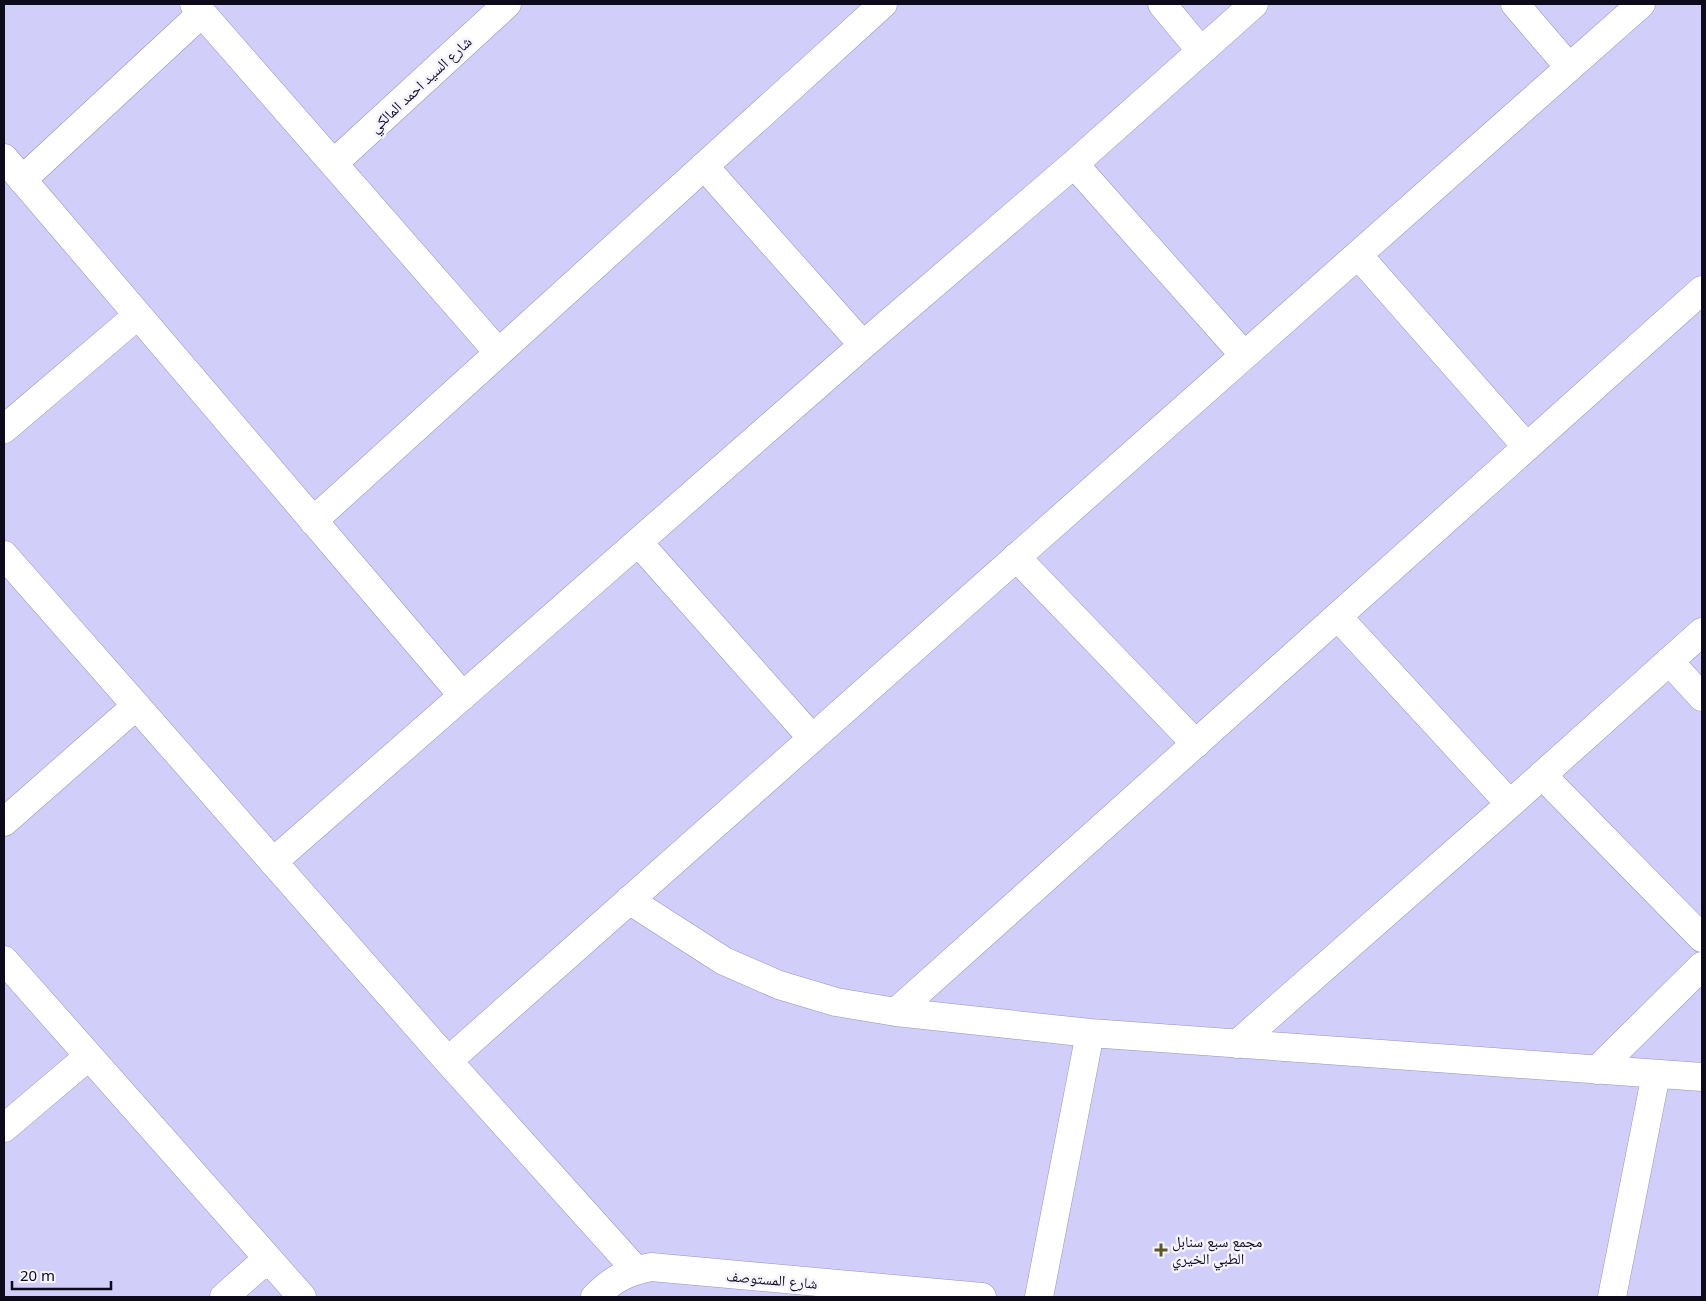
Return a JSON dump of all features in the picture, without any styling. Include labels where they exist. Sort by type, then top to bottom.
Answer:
[{"type":"street","name":"شارع السيد احمد المالكي","points":[[334,164],[507,4]]},
{"type":"street","points":[[1162,4],[1201,51]]},
{"type":"street","points":[[273,862],[863,345],[1074,164],[1254,4]]},
{"type":"street","points":[[1515,4],[1569,67]]},
{"type":"street","points":[[448,1061],[1641,4]]},
{"type":"street","points":[[313,520],[704,166],[878,5]]},
{"type":"street","points":[[22,180],[198,8],[498,352]]},
{"type":"street","points":[[4,158],[463,696]]},
{"type":"street","points":[[1074,164],[1244,355]]},
{"type":"street","points":[[704,166],[863,345]]},
{"type":"street","points":[[1358,255],[1527,447]]},
{"type":"street","points":[[896,1012],[1527,447],[1698,302]]},
{"type":"street","points":[[4,429],[138,315]]},
{"type":"street","points":[[638,542],[812,738]]},
{"type":"street","points":[[4,555],[448,1061],[636,1270]]},
{"type":"street","points":[[1016,557],[1196,744]]},
{"type":"street","points":[[1338,617],[1510,804]]},
{"type":"street","points":[[1237,1044],[1702,632]]},
{"type":"street","points":[[1669,661],[1702,698]]},
{"type":"street","points":[[4,822],[136,706]]},
{"type":"street","points":[[1542,775],[1702,938]]},
{"type":"street","points":[[629,900],[724,961],[770,981],[836,1002],[896,1012],[1090,1033],[1702,1077]]},
{"type":"street","points":[[4,960],[267,1260],[302,1297]]},
{"type":"street","points":[[1597,1070],[1702,966]]},
{"type":"street","points":[[1039,1297],[1090,1033]]},
{"type":"street","points":[[4,1128],[89,1056]]},
{"type":"street","points":[[1612,1297],[1656,1074]]},
{"type":"street","points":[[224,1297],[267,1260]]},
{"type":"street","name":"شارع المستوصف","points":[[595,1297],[608,1284],[621,1276],[651,1267],[982,1297]]},
{"type":"place","name":"مجمع سبع سنابل الطبي الخيري","points":[[1161,1250]]}]
